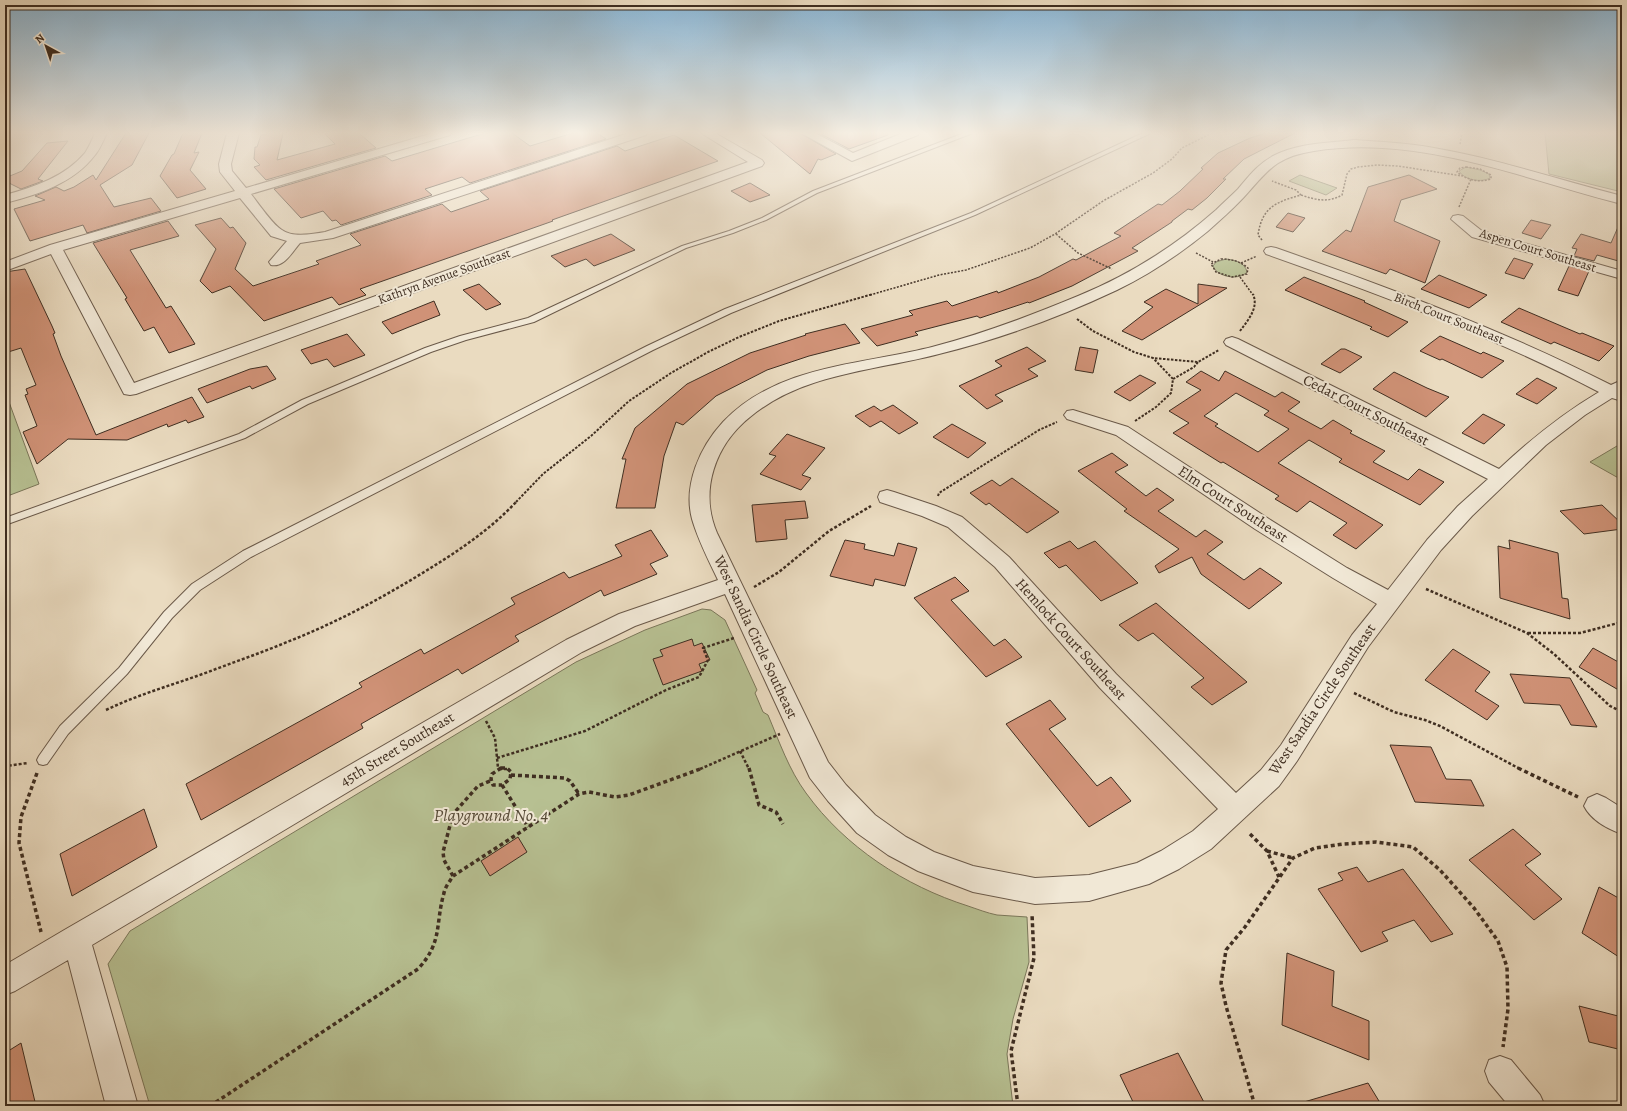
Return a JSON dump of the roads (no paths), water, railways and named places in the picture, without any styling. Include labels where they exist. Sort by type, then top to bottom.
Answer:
[{"type":"street","points":[[5,199],[45,185]]},
{"type":"street","points":[[236,185],[276,233],[285,237],[296,238],[311,238],[328,235],[482,185]]},
{"type":"street","points":[[5,267],[55,248],[265,185]]},
{"type":"street","name":"Kathryn Avenue Southeast","points":[[55,248],[130,390],[698,185]]},
{"type":"street","name":"West Sandia Circle Southeast","points":[[1247,185],[1202,229],[1160,260],[1129,278],[1063,308],[1002,330],[941,348],[805,379],[781,388],[754,404],[723,432],[712,449],[703,472],[700,490],[701,515],[707,533],[733,589],[819,770],[836,793],[866,824],[897,846],[928,862],[973,879],[1035,890],[1089,888],[1140,875],[1170,860],[1202,840],[1270,778],[1289,753],[1360,641],[1439,539],[1465,511],[1546,437],[1580,411],[1618,391]]},
{"type":"street","name":"West Sandia Circle Southeast","points":[[1566,185],[1622,200]]},
{"type":"street","name":"Aspen Court Southeast","points":[[1458,219],[1478,234],[1622,275]]},
{"type":"street","points":[[276,262],[296,238]]},
{"type":"street","name":"Birch Court Southeast","points":[[1271,251],[1378,289],[1478,330],[1618,391]]},
{"type":"street","name":"Cedar Court Southeast","points":[[1232,342],[1500,478]]},
{"type":"street","name":"Elm Court Southeast","points":[[1073,415],[1122,431],[1262,524],[1340,573],[1390,601]]},
{"type":"street","name":"Hemlock Court Southeast","points":[[887,498],[929,511],[955,522],[1002,562],[1108,681],[1236,810]]},
{"type":"street","name":"45th Street Southeast","points":[[5,981],[574,646],[627,620],[733,589]]},
{"type":"street","points":[[1597,806],[1622,822]]},
{"type":"street","points":[[76,939],[122,1106]]},
{"type":"street","points":[[1500,1071],[1529,1106]]},
{"type":"lane","points":[[5,522],[242,436],[305,402],[428,350],[463,338],[531,320],[684,247],[731,232],[764,219],[815,192],[834,185]]},
{"type":"lane","points":[[43,760],[64,730],[123,671],[168,615],[196,587],[247,554],[650,348],[721,314],[973,214],[1036,185]]},
{"type":"park label","name":"Playground No. 4","points":[[491,815]]}]
